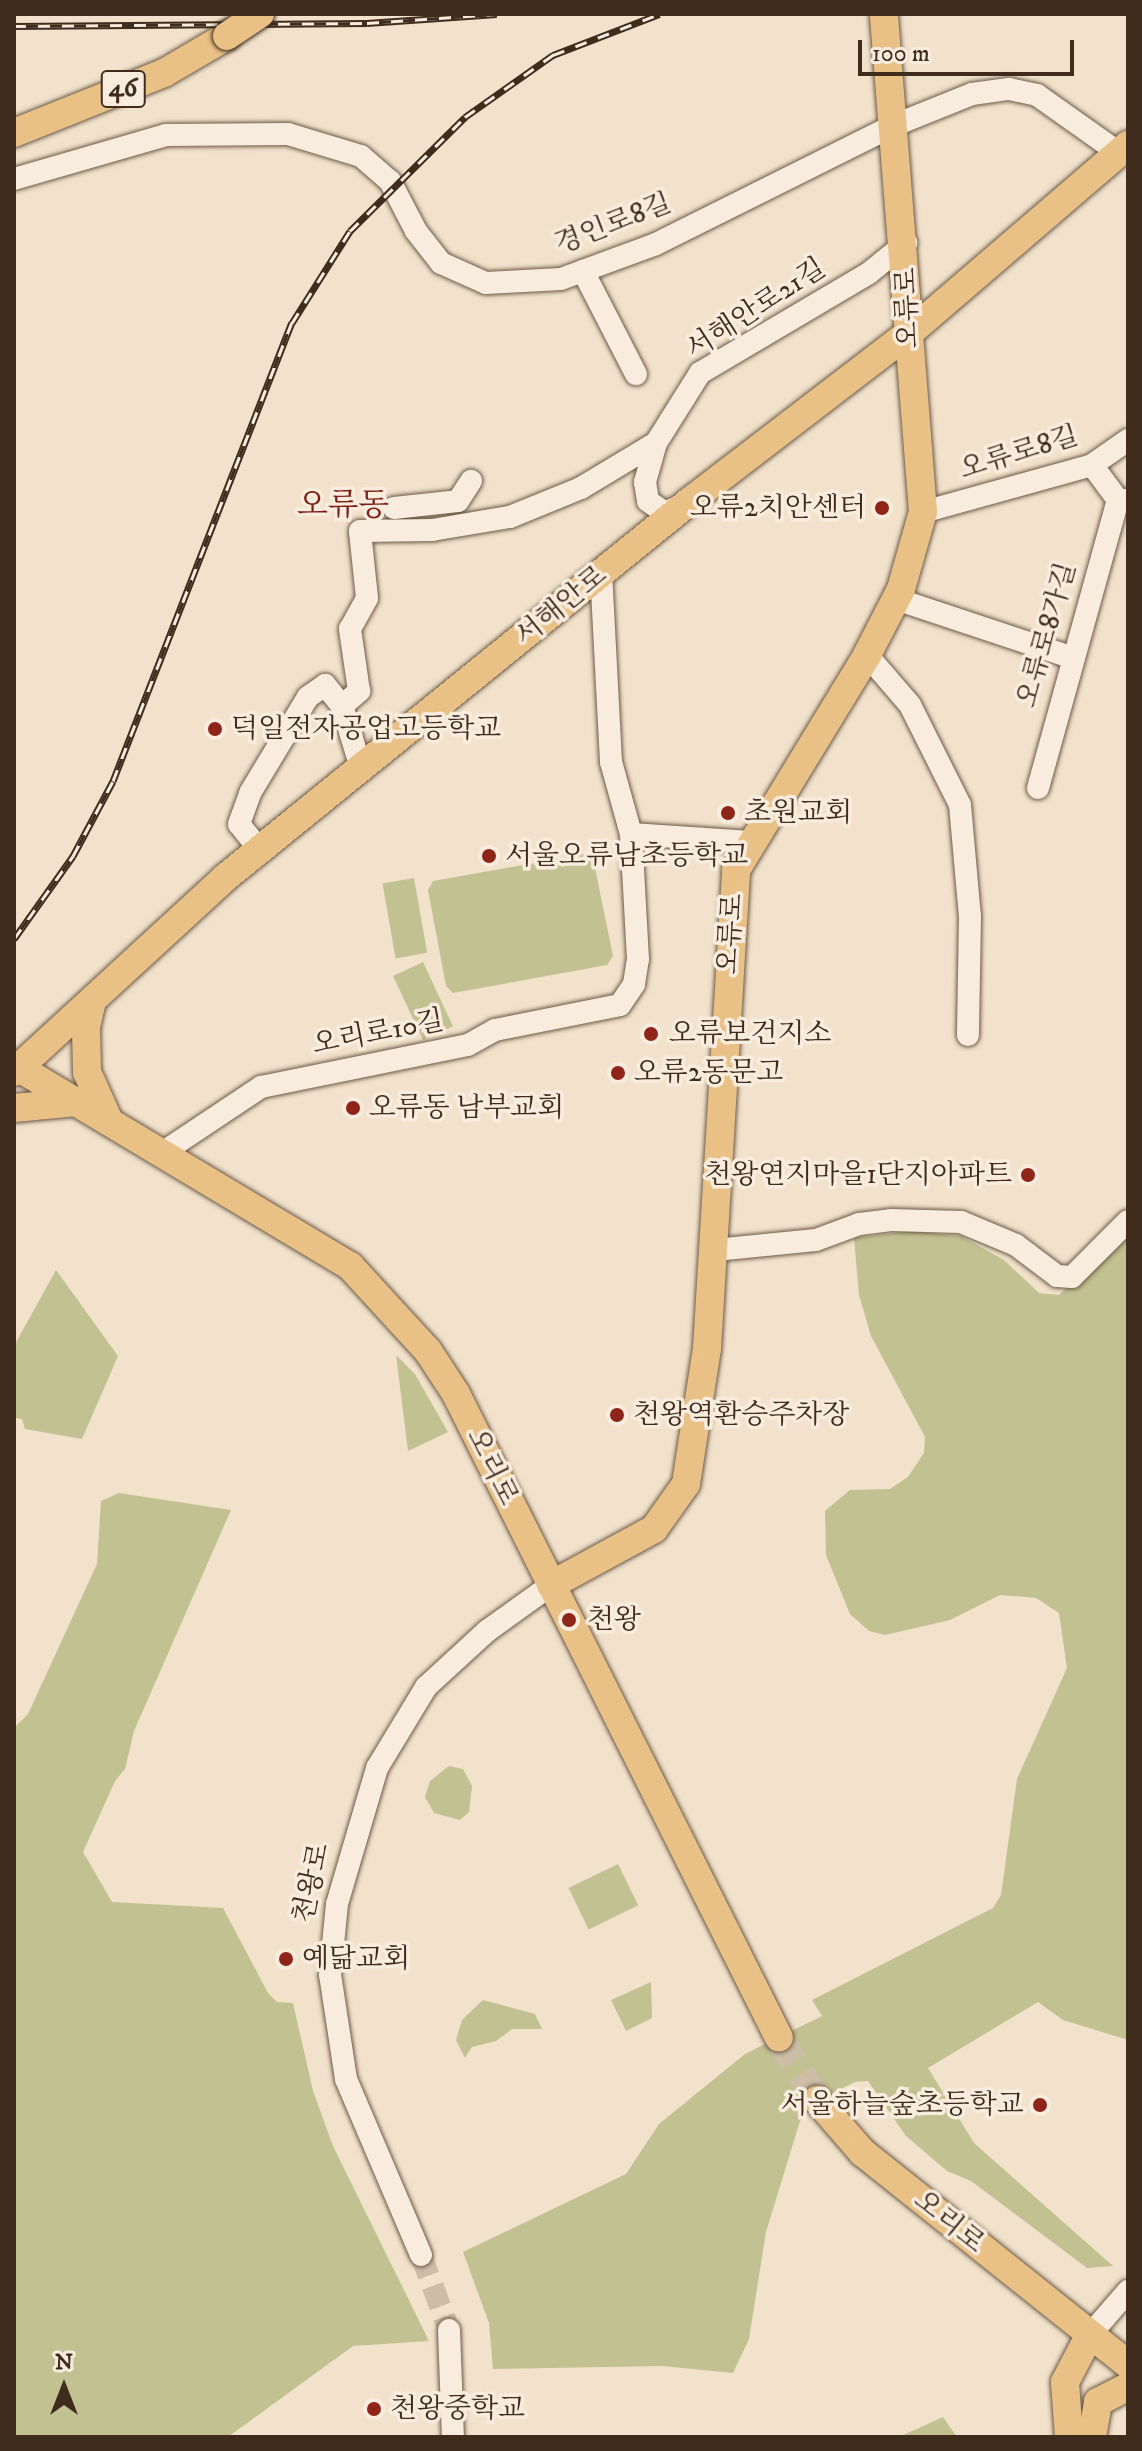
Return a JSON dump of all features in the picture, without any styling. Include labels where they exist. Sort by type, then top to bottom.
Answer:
[{"type":"main road","name":"46","points":[[14,133],[164,73],[260,14]]},
{"type":"main road","name":"오류로","points":[[551,1585],[654,1529],[679,1498],[700,1409],[715,1250],[730,923],[736,870],[867,655],[896,599],[923,512],[908,334],[906,243],[884,14]]},
{"type":"main road","name":"서해안로","points":[[16,1068],[260,850],[690,501],[908,334],[1123,149]]},
{"type":"main road","points":[[92,1001],[86,1027],[87,1072],[110,1122]]},
{"type":"main road","name":"오리로","points":[[16,1068],[343,1261],[394,1308],[456,1394],[779,2038]]},
{"type":"main road","points":[[14,1108],[77,1102]]},
{"type":"main road","name":"오리로","points":[[817,2100],[862,2152],[1089,2336],[1128,2364]]},
{"type":"main road","points":[[1069,2437],[1065,2382],[1077,2351],[1089,2336]]},
{"type":"main road","points":[[1092,2437],[1098,2402],[1128,2387]]},
{"type":"street","name":"서해안로","points":[[895,125],[972,94],[1009,89],[1037,95],[1123,149]]},
{"type":"street","name":"경인로8길","points":[[14,179],[166,135],[288,134],[361,156],[390,181],[416,231],[441,263],[486,283],[561,279],[656,244],[895,125]]},
{"type":"street","name":"서해안로21길","points":[[690,501],[665,513],[648,501],[645,482],[656,443],[700,373],[869,273],[906,243]]},
{"type":"street","points":[[583,271],[636,374]]},
{"type":"street","name":"오류로8길","points":[[923,512],[1092,465],[1128,440]]},
{"type":"street","name":"서해안로21길","points":[[342,706],[359,691],[350,629],[367,598],[360,531],[432,530],[510,517],[590,484],[656,443]]},
{"type":"street","name":"오류로8가길","points":[[1038,788],[1070,657],[1123,500],[1092,465]]},
{"type":"street","points":[[394,508],[458,501],[471,481]]},
{"type":"street","points":[[601,573],[611,762],[631,834],[751,842]]},
{"type":"street","points":[[896,599],[1070,657]]},
{"type":"street","points":[[867,655],[910,705],[960,805],[970,916],[968,1035]]},
{"type":"street","points":[[260,850],[239,824],[250,793],[308,697],[325,685],[342,706],[361,768]]},
{"type":"street","name":"오리로10길","points":[[162,1153],[261,1087],[468,1045],[495,1030],[620,1005],[634,984],[638,959],[631,834]]},
{"type":"street","points":[[715,1250],[816,1240],[874,1222],[938,1220],[992,1232],[1057,1276],[1072,1277],[1128,1221]]},
{"type":"street","name":"천왕로","points":[[421,2255],[346,2079],[330,1975],[337,1904],[377,1768],[426,1687],[477,1639],[551,1585]]},
{"type":"street","points":[[1089,2336],[1128,2291]]},
{"type":"street","points":[[449,2330],[453,2437]]},
{"type":"shaded area","points":[[585,854],[593,858],[613,956],[607,965],[453,993],[446,986],[428,890],[433,881]]},
{"type":"shaded area","points":[[414,878],[427,953],[396,958],[382,884]]},
{"type":"shaded area","points":[[423,962],[453,1026],[423,1040],[393,976]]},
{"type":"shaded area","points":[[1128,1227],[1128,2040],[1063,2020],[1038,2002],[928,2068],[974,2143],[1113,2266],[1087,2268],[971,2181],[947,2171],[906,2136],[868,2081],[855,2082],[816,2101],[800,2121],[766,2232],[749,2339],[733,2373],[662,2366],[493,2369],[489,2323],[463,2252],[626,2174],[659,2124],[745,2054],[822,2016],[812,2000],[993,1908],[1001,1895],[1017,1779],[1067,1668],[1059,1613],[1036,1598],[1000,1595],[950,1620],[885,1635],[869,1631],[850,1614],[826,1555],[825,1511],[850,1490],[890,1489],[908,1477],[924,1453],[925,1437],[871,1336],[859,1295],[854,1238],[909,1231],[961,1236],[1004,1260],[1039,1293],[1059,1295]]},
{"type":"shaded area","points":[[56,1270],[118,1356],[82,1439],[25,1429],[22,1419],[14,1418],[14,1346]]},
{"type":"shaded area","points":[[396,1355],[415,1374],[448,1432],[408,1451]]},
{"type":"shaded area","points":[[119,1493],[231,1510],[134,1731],[125,1769],[115,1781],[83,1852],[112,1902],[223,1908],[268,1993],[277,2002],[293,2003],[313,2091],[333,2146],[429,2341],[353,2346],[228,2437],[14,2437],[14,1728],[28,1714],[97,1564],[101,1501]]},
{"type":"shaded area","points":[[449,1766],[463,1769],[472,1786],[469,1812],[460,1820],[434,1813],[425,1797],[430,1781]]},
{"type":"shaded area","points":[[618,1864],[638,1905],[589,1929],[569,1888]]},
{"type":"shaded area","points":[[651,1982],[652,2018],[626,2031],[611,2000]]},
{"type":"shaded area","points":[[483,2000],[535,2014],[542,2029],[512,2029],[496,2041],[472,2047],[465,2058],[456,2040],[462,2020]]},
{"type":"shaded area","points":[[943,2417],[957,2437],[899,2437]]},
{"type":"tunnel","points":[[779,2038],[817,2100]]},
{"type":"tunnel","points":[[421,2255],[449,2330]]},
{"type":"railway","points":[[14,26],[367,23],[497,14]]},
{"type":"railway","points":[[14,939],[73,856],[113,781],[292,323],[350,231],[465,117],[553,55],[659,14]]},
{"type":"place","name":"오류2치안센터","points":[[882,508]]},
{"type":"place","name":"덕일전자공업고등학교","points":[[215,729]]},
{"type":"place","name":"초원교회","points":[[728,813]]},
{"type":"place","name":"서울오류남초등학교","points":[[489,856]]},
{"type":"place","name":"오류보건지소","points":[[651,1034]]},
{"type":"place","name":"오류2동문고","points":[[618,1073]]},
{"type":"place","name":"오류동 남부교회","points":[[353,1108]]},
{"type":"place","name":"천왕연지마을1단지아파트","points":[[1028,1175]]},
{"type":"place","name":"천왕역환승주차장","points":[[617,1415]]},
{"type":"place","name":"천왕","points":[[569,1620]]},
{"type":"place","name":"예닮교회","points":[[286,1959]]},
{"type":"place","name":"서울하늘숲초등학교","points":[[1040,2105]]},
{"type":"place","name":"천왕중학교","points":[[374,2409]]},
{"type":"district","name":"오류동","points":[[343,506]]}]
